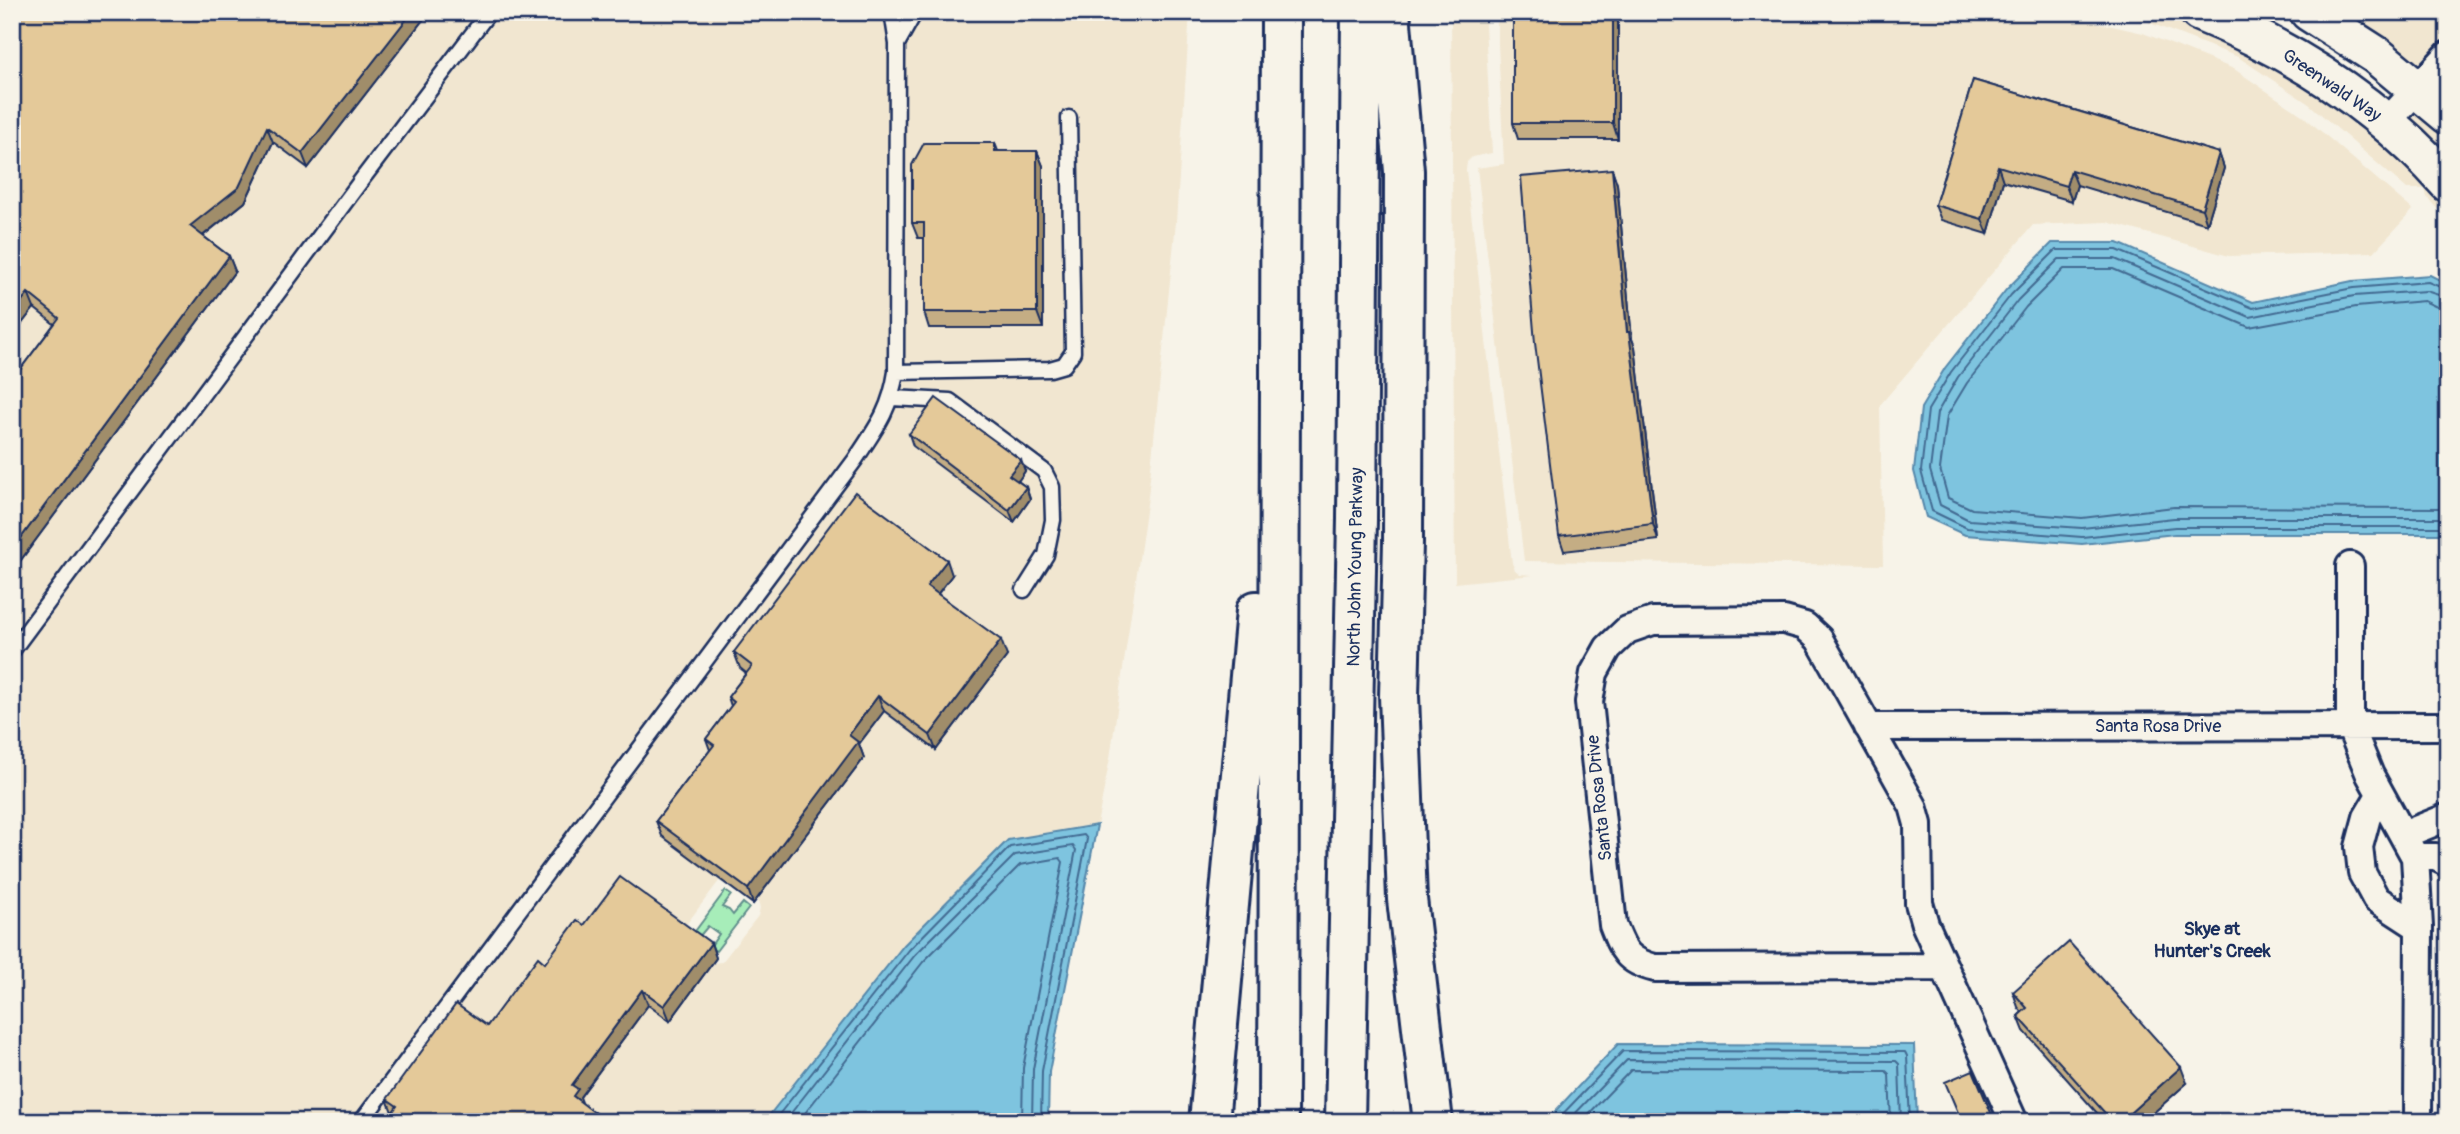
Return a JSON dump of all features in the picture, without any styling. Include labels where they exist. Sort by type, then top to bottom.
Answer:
[{"type":"highway","points":[[1278,1122],[1281,12]]},
{"type":"highway","name":"North John Young Parkway","points":[[1345,1122],[1357,519],[1361,12]]},
{"type":"highway","points":[[1390,12],[1404,171],[1403,542],[1399,696],[1407,899],[1433,1122]]},
{"type":"highway","points":[[1209,1122],[1259,577],[1279,253]]},
{"type":"street","name":"Greenwald Way","points":[[2199,12],[2237,27],[2332,82],[2387,122],[2448,183]]},
{"type":"street","points":[[2309,12],[2376,55],[2448,115]]},
{"type":"street","points":[[2387,122],[2448,55]]},
{"type":"street","points":[[2350,566],[2350,726],[2380,794],[2430,851]]},
{"type":"street","name":"Santa Rosa Drive","points":[[1944,967],[1655,968],[1636,963],[1622,949],[1613,925],[1589,702],[1594,673],[1608,648],[1627,629],[1653,621],[1784,620],[1805,626],[1819,639],[1913,806],[1918,824],[1919,903],[1925,925],[1944,967],[2014,1122]]},
{"type":"street","name":"Santa Rosa Drive","points":[[1868,727],[2448,726]]},
{"type":"street","points":[[2380,794],[2367,817],[2359,847],[2362,873],[2376,899],[2419,928]]},
{"type":"street","points":[[2418,1122],[2419,928],[2430,851],[2448,817]]},
{"type":"lane","points":[[12,651],[489,12]]},
{"type":"lane","points":[[361,1122],[855,460],[882,420],[892,398],[896,372],[897,44],[892,12]]},
{"type":"lane","points":[[897,44],[915,12]]},
{"type":"lane","points":[[896,372],[1050,369],[1064,365],[1073,352],[1069,118]]},
{"type":"lane","points":[[892,398],[950,401],[1044,471],[1052,487],[1053,520],[1046,555],[1024,590]]},
{"type":"shaded area","points":[[12,12],[1190,12],[1176,222],[1148,497],[1110,758],[1097,825],[1008,840],[904,945],[764,1122],[12,1122]],"holes":[[[725,878],[758,900],[758,916],[722,962],[712,963],[682,930],[719,881]]]},
{"type":"shaded area","points":[[1451,12],[1488,12],[1485,25],[1492,153],[1472,157],[1467,162],[1466,170],[1512,563],[1520,574],[1533,575],[1455,583]]},
{"type":"shaded area","points":[[1500,12],[2050,12],[2143,33],[2234,69],[2302,115],[2413,210],[2374,252],[2229,256],[2107,222],[2033,225],[1880,405],[1883,565],[1524,561],[1477,168],[1504,164],[1497,24]]},
{"type":"shaded area","points":[[2108,12],[2155,12],[2168,16],[2234,42],[2326,95],[2427,180],[2448,204],[2448,222],[2427,197],[2425,189],[2407,189],[2309,104],[2238,57],[2145,21]]},
{"type":"shaded area","points":[[2338,12],[2448,12],[2448,32],[2417,69]]},
{"type":"shaded area","points":[[2419,108],[2448,134],[2448,161],[2407,121]]},
{"type":"green space","points":[[725,891],[731,895],[722,907],[733,915],[743,903],[749,908],[716,951],[710,947],[719,934],[708,926],[698,938],[693,934]]},
{"type":"water","points":[[2052,243],[2118,243],[2253,302],[2352,281],[2430,275],[2448,284],[2448,534],[2175,534],[2082,544],[1965,535],[1926,517],[1914,471],[1921,408],[1945,368],[2006,290]]},
{"type":"water","points":[[1097,825],[1049,1072],[1048,1122],[764,1122],[904,945],[1008,840]]},
{"type":"water","points":[[1618,1044],[1914,1045],[1917,1122],[1545,1122]]},
{"type":"building","points":[[12,12],[412,12],[302,153],[267,127],[239,187],[190,226],[229,256],[12,550],[12,379],[59,318],[28,293],[12,313]]},
{"type":"building","points":[[1513,12],[1613,12],[1613,123],[1513,123]]},
{"type":"building","points":[[1973,80],[2219,153],[2202,209],[2071,170],[2066,186],[1998,166],[1982,219],[1935,205]]},
{"type":"building","points":[[924,143],[995,143],[995,151],[1037,151],[1037,312],[924,312],[924,223],[912,223],[912,165]]},
{"type":"building","points":[[1612,169],[1627,332],[1653,524],[1559,536],[1535,343],[1521,177]]},
{"type":"building","points":[[936,398],[1021,460],[1009,475],[1026,487],[1009,510],[909,434]]},
{"type":"building","points":[[855,492],[947,560],[927,586],[1001,640],[930,735],[878,696],[849,735],[858,742],[748,889],[656,821],[714,745],[706,739],[734,702],[728,697],[752,666],[734,652]]},
{"type":"building","points":[[620,877],[711,943],[664,1006],[642,990],[572,1085],[578,1089],[573,1096],[599,1116],[595,1122],[385,1122],[397,1106],[387,1099],[456,1004],[487,1026],[538,957],[545,963],[577,920],[584,925]]},
{"type":"building","points":[[2069,942],[2181,1067],[2120,1122],[2113,1122],[2018,1016],[2027,1008],[2013,992]]},
{"type":"building","points":[[1973,1070],[1995,1122],[1962,1122],[1945,1082]]},
{"type":"district","name":"Skye at Hunter's Creek","points":[[2212,939]]}]
